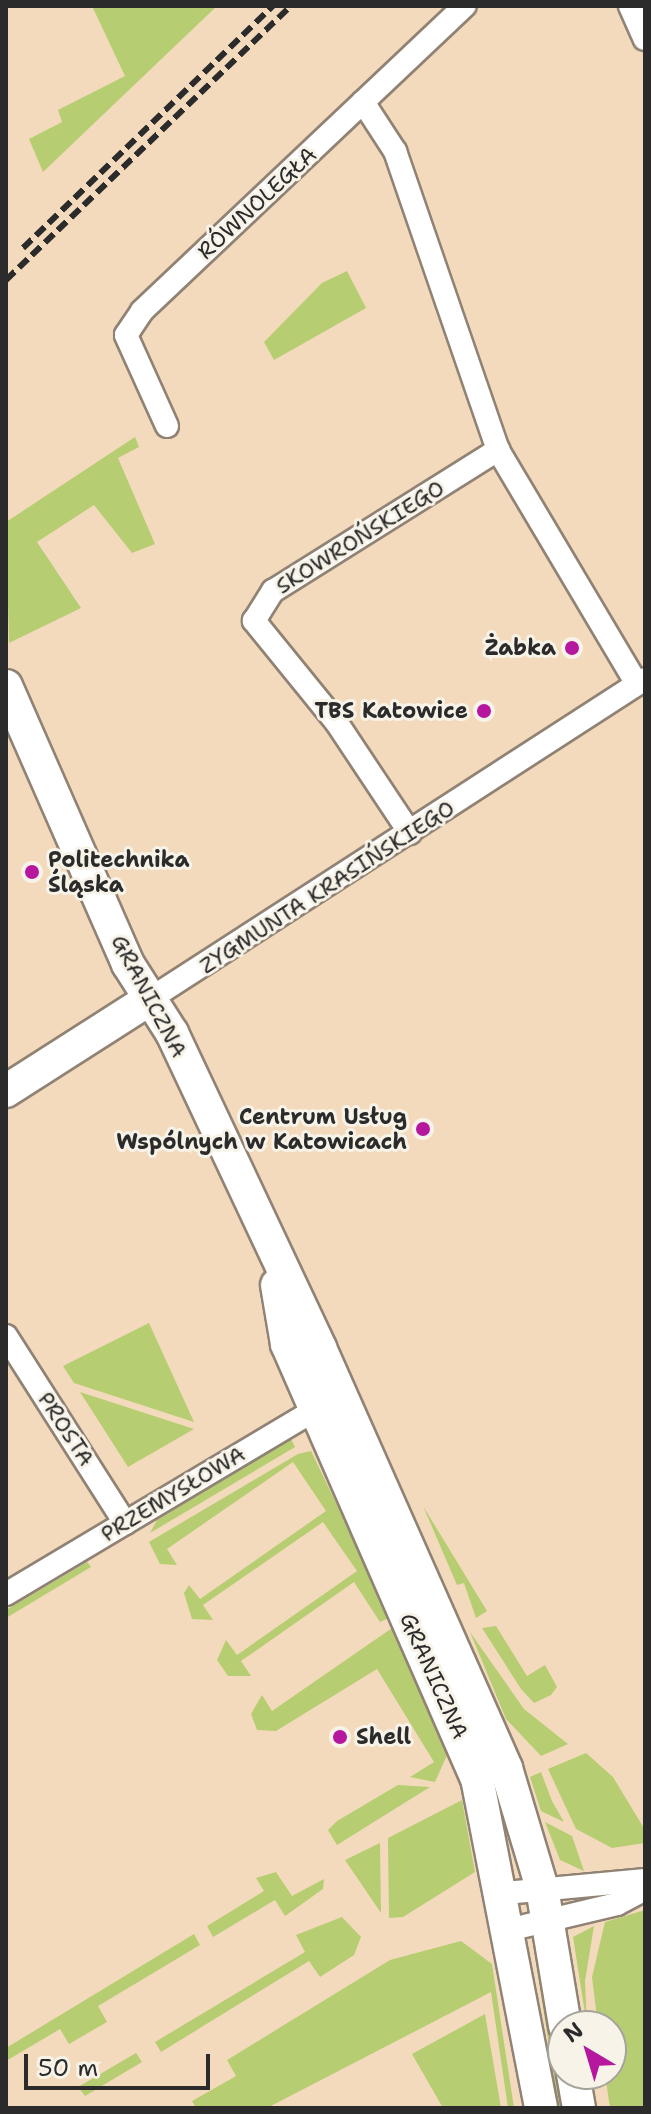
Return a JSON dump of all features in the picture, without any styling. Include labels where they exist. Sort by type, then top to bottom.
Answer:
[{"type":"street","name":"RÓWNOLEGŁA","points":[[167,426],[126,335],[142,311],[464,6]]},
{"type":"street","points":[[630,6],[645,39]]},
{"type":"street","points":[[363,102],[395,151],[498,450],[641,682]]},
{"type":"street","name":"SKOWROŃSKIEGO","points":[[410,833],[337,723],[254,621],[273,591],[498,450]]},
{"type":"street","name":"ZYGMUNTA KRASIŃSKIEGO","points":[[6,1091],[641,682]]},
{"type":"street","name":"GRANICZNA","points":[[6,686],[274,1262],[458,1725],[490,1820],[512,1929],[541,2108]]},
{"type":"street","name":"PROSTA","points":[[6,1336],[125,1523]]},
{"type":"street","name":"GRANICZNA","points":[[328,1402],[506,1768],[542,1888],[563,2010]]},
{"type":"street","name":"PRZEMYSŁOWA","points":[[6,1594],[328,1402]]},
{"type":"street","points":[[505,1893],[645,1880]]},
{"type":"street","points":[[512,1929],[645,1889]]},
{"type":"green space","points":[[92,6],[217,6],[43,172],[29,139],[62,122],[58,110],[125,76]]},
{"type":"green space","points":[[347,271],[366,308],[274,360],[264,342],[322,283]]},
{"type":"green space","points":[[135,437],[139,447],[118,458],[155,544],[132,553],[94,505],[37,542],[81,608],[9,643],[6,522]]},
{"type":"green space","points":[[149,1323],[194,1422],[74,1383],[63,1366]]},
{"type":"green space","points":[[80,1392],[194,1429],[128,1467]]},
{"type":"green space","points":[[291,1439],[295,1447],[150,1533],[157,1520]]},
{"type":"green space","points":[[311,1451],[391,1617],[380,1622],[354,1582],[241,1661],[251,1676],[228,1676],[217,1660],[226,1640],[237,1655],[357,1571],[323,1522],[203,1605],[213,1620],[192,1619],[184,1593],[189,1585],[200,1599],[326,1511],[293,1462],[167,1549],[177,1565],[160,1564],[149,1542],[298,1454]]},
{"type":"green space","points":[[423,1506],[487,1611],[476,1618],[464,1583],[457,1585]]},
{"type":"green space","points":[[87,1562],[91,1567],[6,1618],[6,1610]]},
{"type":"green space","points":[[395,1626],[448,1753],[435,1782],[410,1777],[434,1762],[377,1669],[276,1731],[257,1730],[251,1714],[262,1695],[272,1711]]},
{"type":"green space","points":[[496,1626],[527,1676],[545,1665],[557,1687],[551,1695],[534,1703],[521,1689],[482,1628]]},
{"type":"green space","points":[[470,1632],[524,1709],[568,1744],[541,1756],[506,1719]]},
{"type":"green space","points":[[586,1753],[613,1777],[645,1830],[645,1843],[612,1848],[576,1829],[548,1769]]},
{"type":"green space","points":[[541,1772],[564,1822],[541,1811],[530,1777]]},
{"type":"green space","points":[[398,1785],[430,1787],[337,1845],[328,1830],[337,1821]]},
{"type":"green space","points":[[462,1800],[475,1872],[403,1917],[389,1918],[388,1838]]},
{"type":"green space","points":[[545,1822],[572,1836],[584,1871],[560,1860]]},
{"type":"green space","points":[[380,1843],[381,1913],[345,1860]]},
{"type":"green space","points":[[276,1872],[292,1896],[324,1879],[323,1889],[285,1916],[275,1900],[213,1937],[207,1926],[264,1891],[256,1878]]},
{"type":"green space","points":[[645,1910],[645,2106],[610,2108],[607,2090],[627,2090],[627,2010],[596,2010],[592,1977],[605,1922]]},
{"type":"green space","points":[[342,1917],[361,1937],[354,1955],[320,1977],[309,1961],[161,2052],[155,2042],[305,1952],[296,1935]]},
{"type":"green space","points":[[594,1926],[585,1981],[586,2010],[584,2010],[573,1937]]},
{"type":"green space","points":[[194,1934],[200,1945],[98,2006],[107,2022],[69,2044],[60,2029],[6,2061],[6,2048]]},
{"type":"green space","points":[[538,1937],[550,2010],[547,2010],[547,2033],[532,1938]]},
{"type":"green space","points":[[461,1941],[492,1964],[514,2108],[508,2108],[491,1992],[267,2108],[196,2108],[192,2101],[236,2076],[227,2060],[390,1960]]},
{"type":"green space","points":[[485,2014],[501,2108],[443,2108],[412,2054]]},
{"type":"green space","points":[[136,2053],[142,2062],[85,2096],[78,2087]]},
{"type":"green space","points":[[547,2070],[547,2090],[562,2090],[565,2108],[549,2108],[545,2082]]},
{"type":"railway","points":[[23,248],[273,6]]},
{"type":"railway","points":[[6,280],[291,6]]},
{"type":"place","name":"Żabka","points":[[572,648]]},
{"type":"place","name":"TBS Katowice","points":[[484,711]]},
{"type":"place","name":"Politechnika Śląska","points":[[32,872]]},
{"type":"place","name":"Centrum Usług Wspólnych w Katowicach","points":[[423,1129]]},
{"type":"place","name":"Shell","points":[[340,1737]]}]
